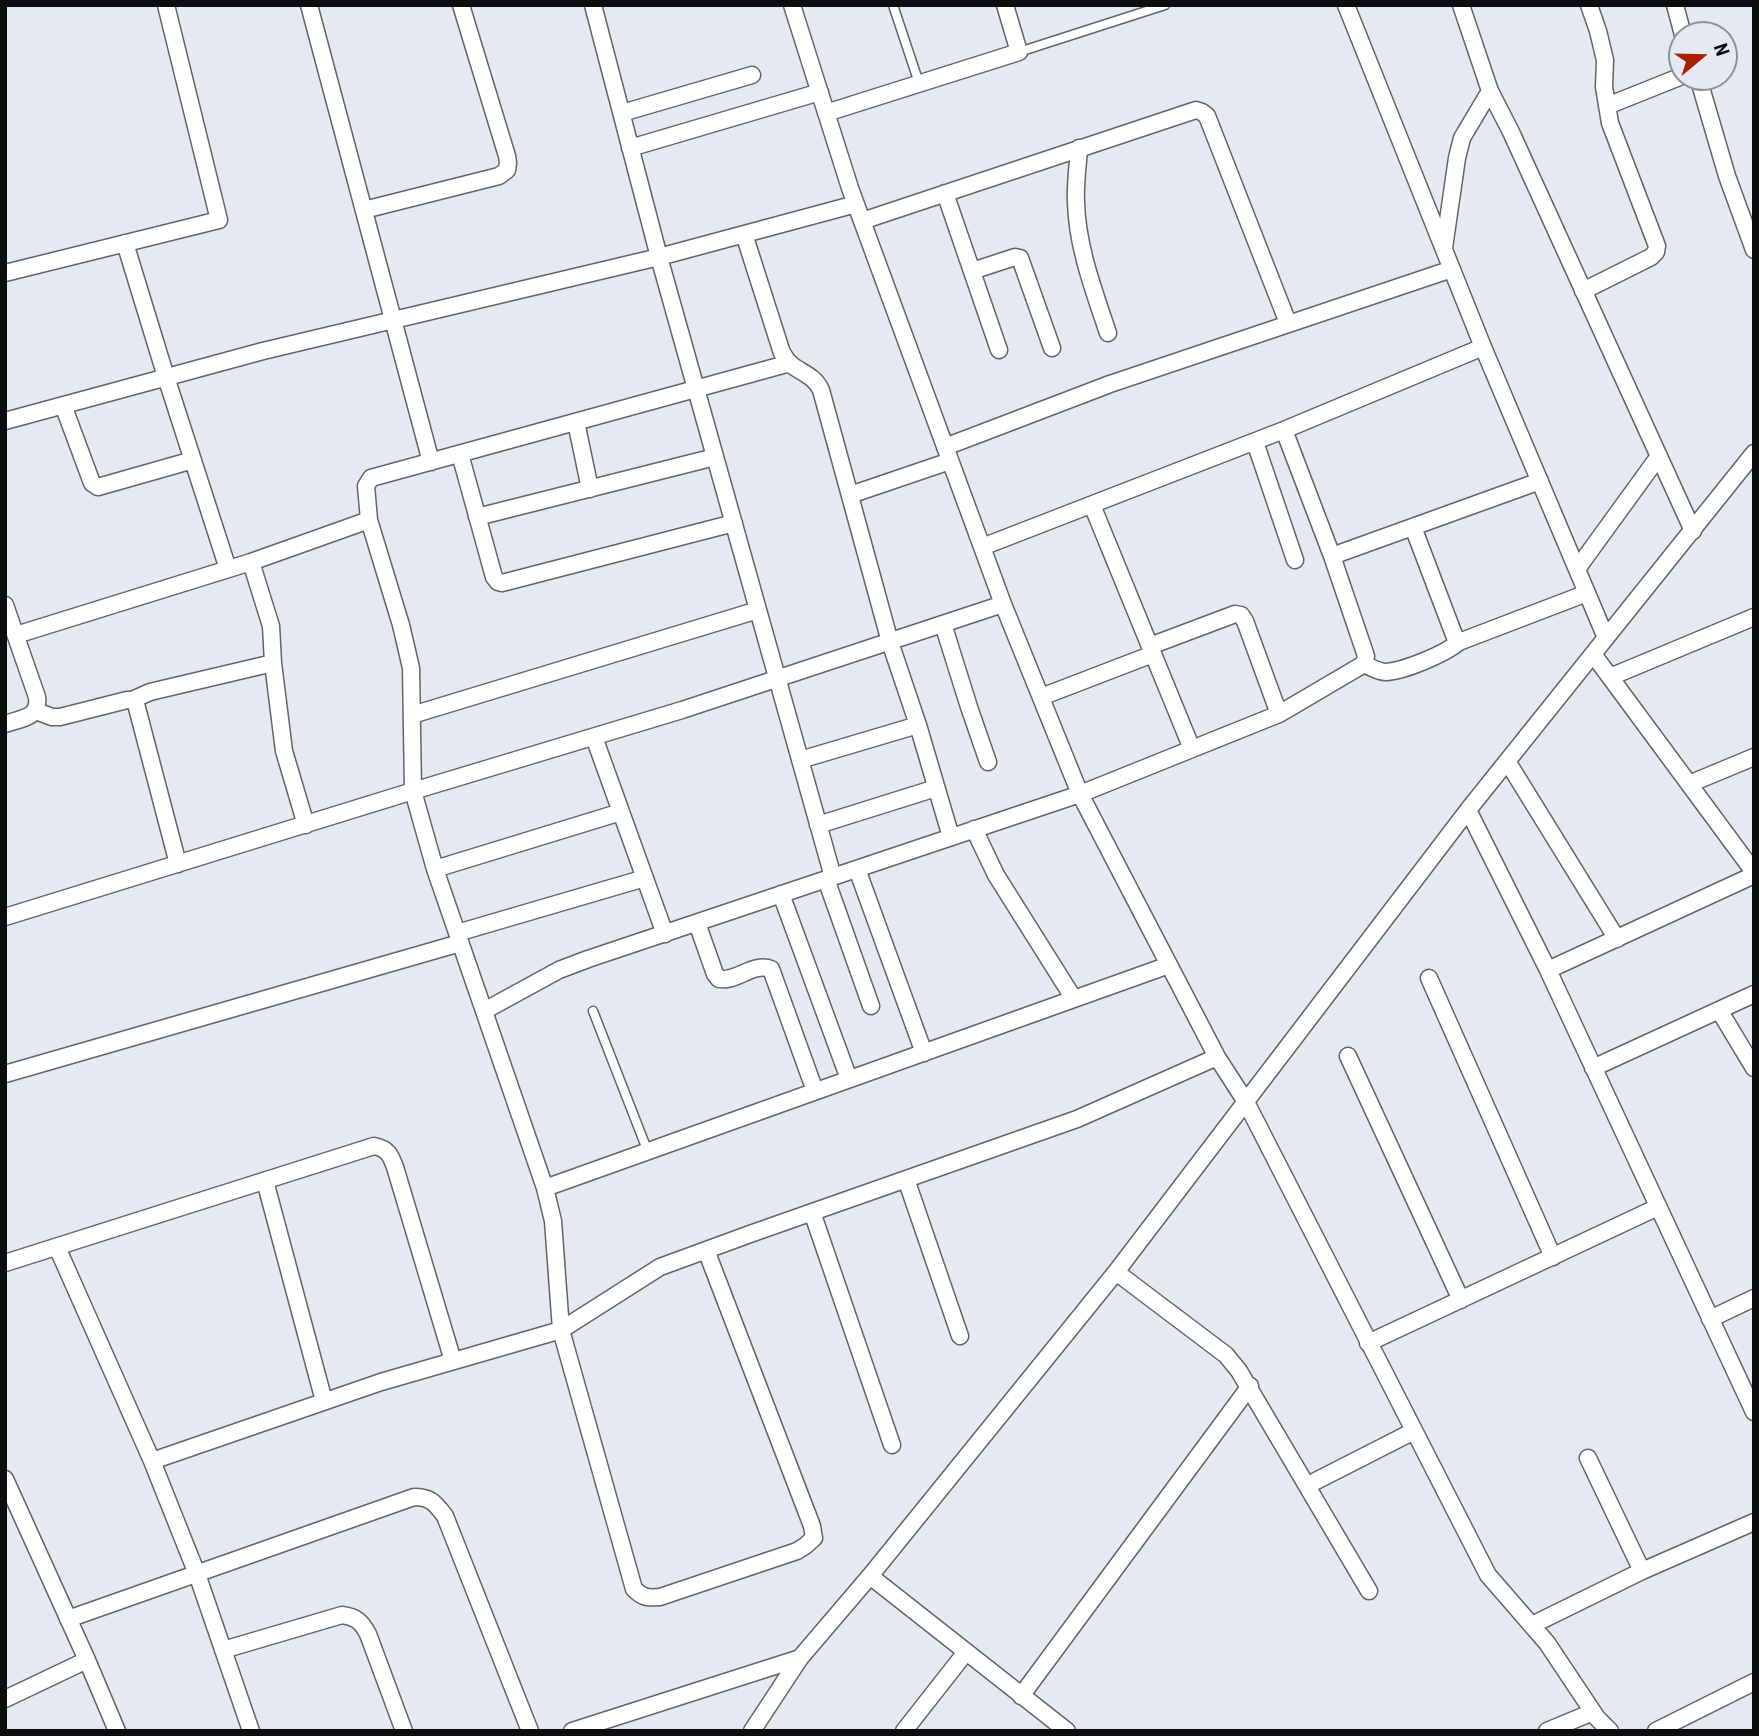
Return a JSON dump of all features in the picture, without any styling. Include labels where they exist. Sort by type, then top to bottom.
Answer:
[{"type":"street","points":[[5,273],[219,220],[166,5]]},
{"type":"street","points":[[309,5],[430,462]]},
{"type":"street","points":[[364,210],[499,176],[507,170],[507,156],[461,5]]},
{"type":"street","points":[[593,5],[659,257],[818,825],[829,878],[871,1006]]},
{"type":"street","points":[[792,5],[862,221],[1003,604],[1080,794],[1217,1057],[1246,1102],[1488,1575],[1547,1643],[1593,1712],[1610,1731]]},
{"type":"street","points":[[826,113],[1019,52],[1005,5]]},
{"type":"street","points":[[1346,5],[1483,347],[1606,638]]},
{"type":"street","points":[[1461,5],[1490,91],[1693,531]]},
{"type":"street","points":[[1583,291],[1651,257],[1657,246],[1610,123],[1604,87],[1605,60],[1589,5]]},
{"type":"street","points":[[622,113],[752,75]]},
{"type":"street","points":[[1607,106],[1668,82]]},
{"type":"street","points":[[1444,250],[1462,138],[1490,91]]},
{"type":"street","points":[[1702,91],[1727,176],[1754,250]]},
{"type":"street","points":[[630,148],[820,92]]},
{"type":"street","points":[[862,221],[1196,110],[1207,116],[1288,323]]},
{"type":"street","points":[[1079,148],[1077,218],[1088,271],[1108,333]]},
{"type":"street","points":[[945,193],[999,350]]},
{"type":"street","points":[[5,421],[263,351],[659,257],[856,204]]},
{"type":"street","points":[[744,234],[782,353],[789,363],[818,383],[824,400],[890,642],[951,837]]},
{"type":"street","points":[[125,243],[228,569]]},
{"type":"street","points":[[972,271],[1020,258],[1052,348]]},
{"type":"street","points":[[849,495],[1111,384],[1452,269]]},
{"type":"street","points":[[982,547],[1255,442],[1483,347]]},
{"type":"street","points":[[706,1250],[812,1526],[814,1538],[797,1551],[660,1597],[641,1597],[634,1590],[561,1330],[553,1221],[545,1188],[435,869],[413,791],[411,668],[407,645],[369,520],[366,486],[371,478],[789,363]]},
{"type":"street","points":[[63,405],[92,483],[98,487],[193,460]]},
{"type":"street","points":[[576,422],[590,489]]},
{"type":"street","points":[[484,1011],[559,970],[1080,794],[1279,714],[1364,664],[1366,656],[1332,556],[1284,430]]},
{"type":"street","points":[[1255,442],[1296,560]]},
{"type":"street","points":[[752,1731],[800,1658],[870,1576],[1116,1272],[1468,810],[1754,453]]},
{"type":"street","points":[[460,454],[494,577],[498,582],[734,523]]},
{"type":"street","points":[[1577,569],[1659,456]]},
{"type":"street","points":[[477,517],[715,457]]},
{"type":"street","points":[[1332,556],[1540,481]]},
{"type":"street","points":[[1092,505],[1192,749]]},
{"type":"street","points":[[16,635],[251,562],[369,520]]},
{"type":"street","points":[[1413,527],[1459,642]]},
{"type":"street","points":[[251,562],[271,626],[284,751],[306,825]]},
{"type":"street","points":[[1364,664],[1380,671],[1397,670],[1441,654],[1459,642],[1587,593]]},
{"type":"street","points":[[5,917],[594,737],[1003,604]]},
{"type":"street","points":[[5,605],[38,706],[31,715],[5,724]]},
{"type":"street","points":[[412,715],[758,610]]},
{"type":"street","points":[[1041,697],[1235,614],[1241,615],[1245,621],[1279,714]]},
{"type":"street","points":[[1610,677],[1754,617]]},
{"type":"street","points":[[943,624],[988,762]]},
{"type":"street","points":[[1548,970],[1754,874],[1593,654]]},
{"type":"street","points":[[36,711],[60,717],[132,700],[150,692],[273,663]]},
{"type":"street","points":[[132,700],[136,704],[178,864]]},
{"type":"street","points":[[800,760],[918,725]]},
{"type":"street","points":[[594,737],[664,934]]},
{"type":"street","points":[[1689,784],[1754,757]]},
{"type":"street","points":[[1507,761],[1617,939]]},
{"type":"street","points":[[818,825],[936,788]]},
{"type":"street","points":[[1468,810],[1548,970],[1754,1412]]},
{"type":"street","points":[[435,869],[621,812]]},
{"type":"street","points":[[974,829],[996,875],[1074,999]]},
{"type":"street","points":[[857,869],[924,1053]]},
{"type":"street","points":[[5,1074],[458,938],[645,878]]},
{"type":"street","points":[[781,894],[849,1079]]},
{"type":"street","points":[[697,923],[715,974],[719,978],[725,980],[760,967],[771,969],[815,1091]]},
{"type":"street","points":[[545,1188],[1169,965]]},
{"type":"street","points":[[1429,978],[1553,1256]]},
{"type":"street","points":[[1593,1068],[1754,994]]},
{"type":"street","points":[[1719,1010],[1754,1068]]},
{"type":"street","points":[[1348,1056],[1461,1300]]},
{"type":"street","points":[[152,1461],[381,1382],[561,1330],[660,1268],[1077,1119],[1217,1057]]},
{"type":"street","points":[[5,1263],[374,1146],[384,1148],[395,1167],[453,1361]]},
{"type":"street","points":[[906,1179],[960,1336]]},
{"type":"street","points":[[265,1181],[324,1401]]},
{"type":"street","points":[[1368,1343],[1658,1208]]},
{"type":"street","points":[[812,1212],[892,1445]]},
{"type":"street","points":[[57,1247],[152,1461],[197,1574],[251,1731]]},
{"type":"street","points":[[1116,1272],[1226,1355],[1239,1371],[1369,1591]]},
{"type":"street","points":[[1710,1319],[1754,1298]]},
{"type":"street","points":[[1021,1696],[1250,1386]]},
{"type":"street","points":[[1308,1485],[1414,1431]]},
{"type":"street","points":[[1588,1458],[1642,1571]]},
{"type":"street","points":[[5,1479],[117,1731]]},
{"type":"street","points":[[68,1619],[414,1497],[426,1497],[445,1516],[530,1731]]},
{"type":"street","points":[[1532,1625],[1642,1571],[1754,1522]]},
{"type":"street","points":[[870,1576],[1067,1731]]},
{"type":"street","points":[[223,1650],[342,1615],[354,1617],[362,1623],[368,1634],[404,1731]]},
{"type":"street","points":[[904,1731],[966,1652]]},
{"type":"street","points":[[572,1731],[800,1658]]},
{"type":"street","points":[[5,1699],[87,1660]]},
{"type":"street","points":[[1656,1731],[1752,1686]]},
{"type":"street","points":[[1547,1731],[1593,1712]]},
{"type":"lane","points":[[893,5],[919,83]]},
{"type":"lane","points":[[1019,52],[1165,5]]},
{"type":"lane","points":[[593,1011],[648,1152]]}]
